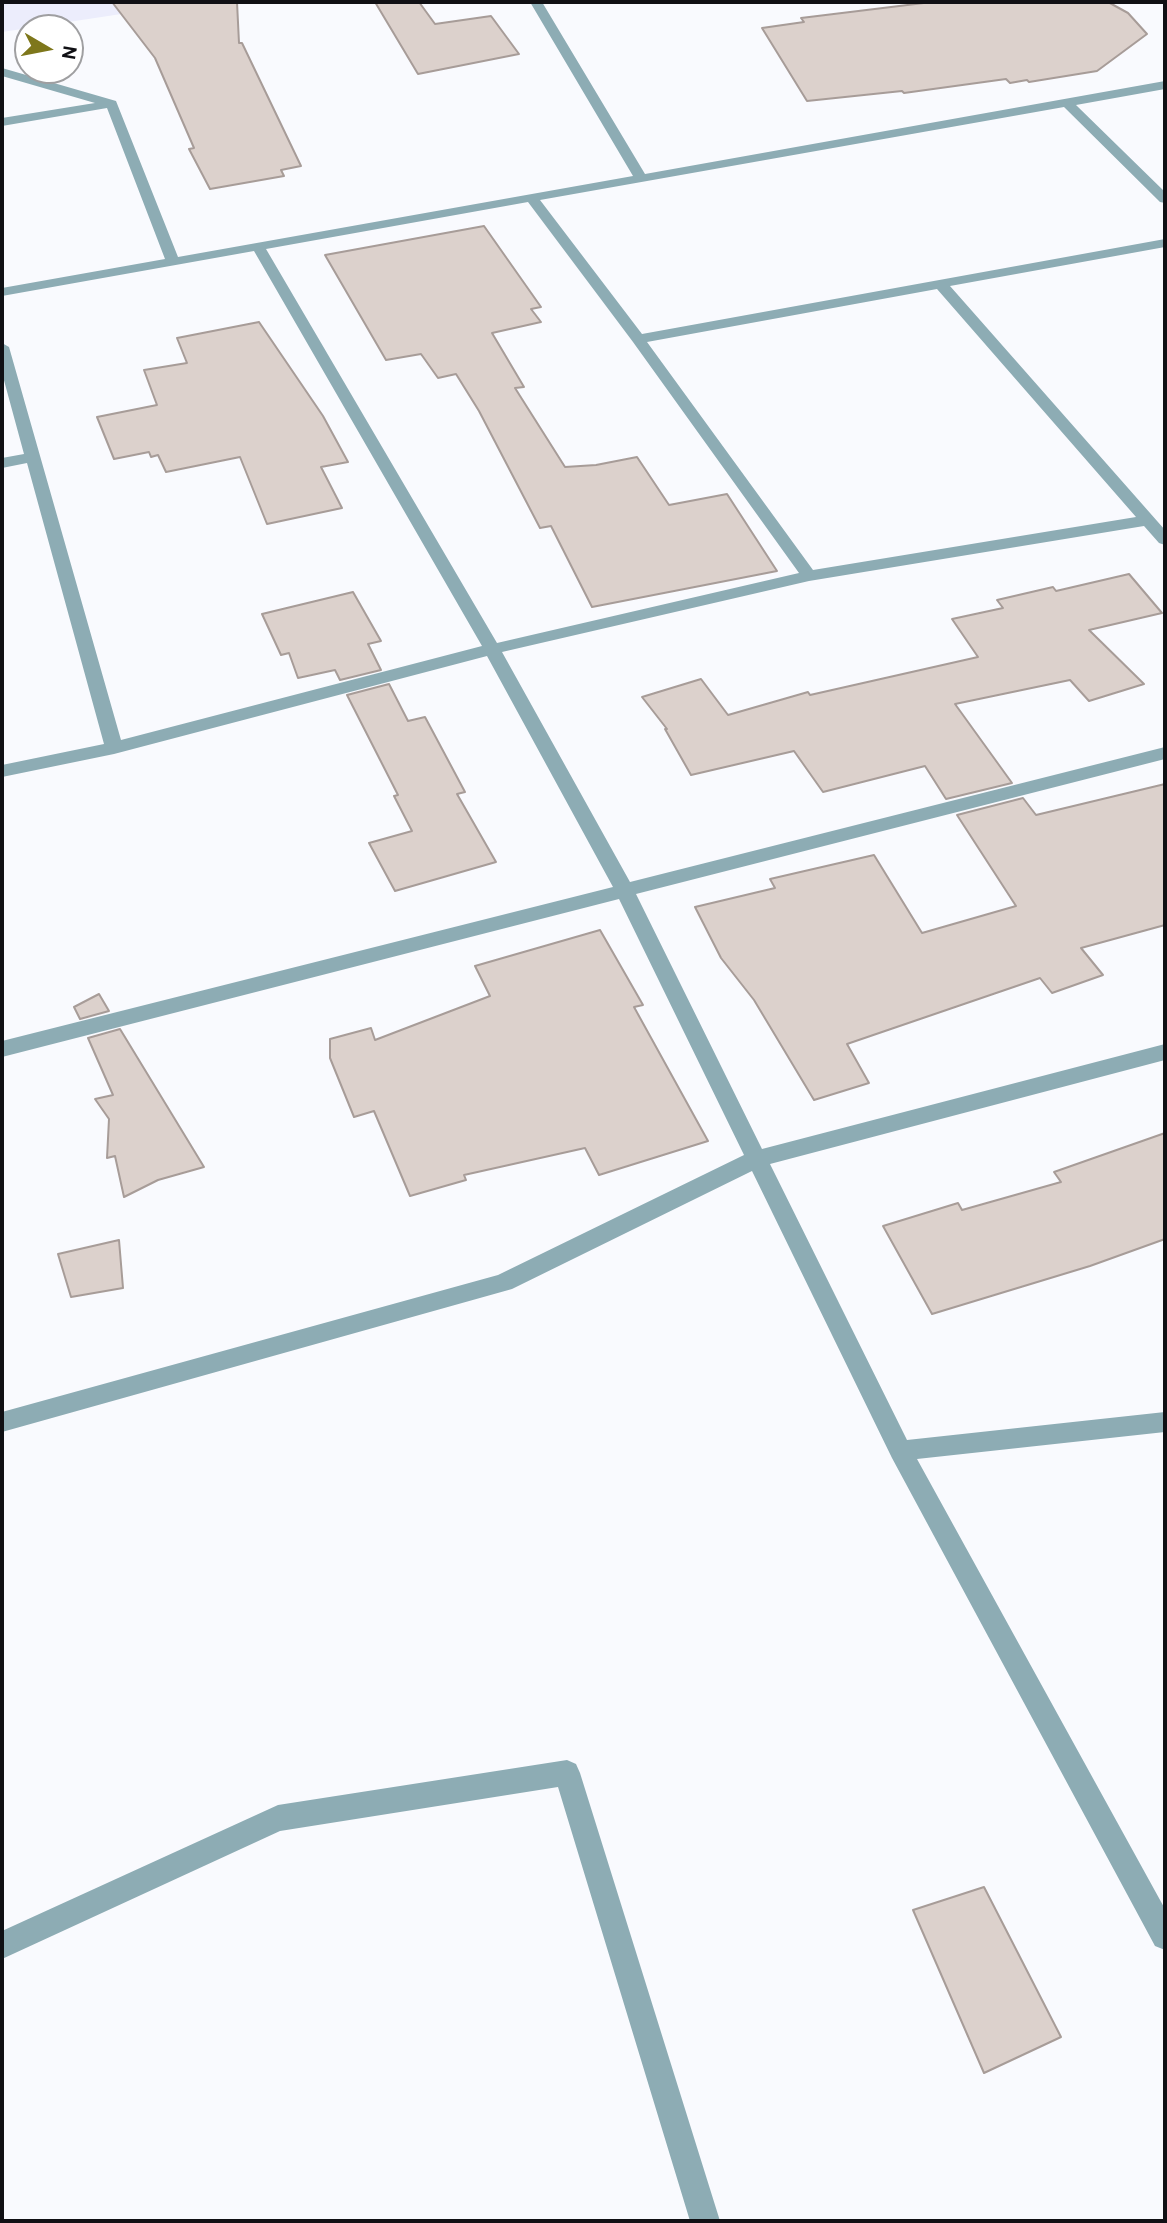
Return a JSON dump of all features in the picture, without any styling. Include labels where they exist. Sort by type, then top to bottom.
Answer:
[{"type":"street","points":[[536,2],[642,179]]},
{"type":"street","points":[[2,72],[112,104]]},
{"type":"street","points":[[2,292],[1165,85]]},
{"type":"street","points":[[2,122],[112,104]]},
{"type":"street","points":[[112,104],[173,262]]},
{"type":"street","points":[[1068,104],[1165,199]]},
{"type":"street","points":[[531,198],[638,339],[809,576]]},
{"type":"street","points":[[638,339],[1165,243]]},
{"type":"street","points":[[258,247],[492,649],[625,891],[900,1451],[1165,1936]]},
{"type":"street","points":[[940,284],[1165,540]]},
{"type":"street","points":[[2,347],[114,748]]},
{"type":"street","points":[[2,463],[33,457]]},
{"type":"street","points":[[2,771],[114,748],[492,649],[809,576],[1148,520]]},
{"type":"street","points":[[2,1049],[1165,752]]},
{"type":"street","points":[[2,1422],[504,1283],[756,1159],[1165,1052]]},
{"type":"street","points":[[900,1451],[1165,1422]]},
{"type":"street","points":[[2,1945],[278,1818],[567,1773],[705,2221]]},
{"type":"shaded area","points":[[2,2],[201,2],[84,20],[84,14],[14,14],[14,30],[2,32]]},
{"type":"building","points":[[112,2],[237,2],[239,43],[242,43],[301,166],[281,170],[284,176],[210,189],[189,149],[194,148],[155,58]]},
{"type":"building","points":[[375,2],[419,2],[435,24],[491,16],[519,54],[418,74]]},
{"type":"building","points":[[932,2],[1108,2],[1128,13],[1147,34],[1097,71],[1029,82],[1027,80],[1010,83],[1006,79],[904,93],[902,91],[807,101],[762,28],[804,22],[801,18]]},
{"type":"building","points":[[484,226],[541,307],[531,309],[541,322],[492,333],[524,387],[515,388],[565,467],[596,465],[637,457],[669,505],[727,494],[777,571],[592,607],[551,526],[540,528],[479,411],[456,374],[438,378],[421,354],[386,360],[325,255]]},
{"type":"building","points":[[259,322],[323,416],[348,462],[321,467],[342,508],[267,524],[240,457],[166,472],[158,455],[151,457],[149,452],[114,459],[97,417],[157,405],[144,370],[187,363],[177,338]]},
{"type":"building","points":[[1129,574],[1162,613],[1089,630],[1144,684],[1089,701],[1070,680],[955,704],[1012,783],[946,799],[925,766],[823,792],[794,751],[691,775],[667,729],[642,697],[701,679],[728,715],[808,692],[810,695],[978,657],[952,619],[1003,608],[997,600],[1053,587],[1056,591]]},
{"type":"building","points":[[353,592],[381,641],[368,644],[381,670],[340,680],[335,670],[298,678],[289,653],[281,655],[262,614]]},
{"type":"building","points":[[389,684],[408,721],[425,717],[465,792],[457,794],[496,862],[395,891],[369,843],[412,831],[394,796],[398,795],[347,695]]},
{"type":"building","points":[[1165,784],[1165,925],[1081,948],[1103,975],[1052,993],[1040,978],[847,1044],[869,1083],[814,1100],[754,1000],[721,958],[695,907],[775,888],[770,879],[874,855],[922,933],[1016,906],[957,815],[1023,798],[1036,815]]},
{"type":"building","points":[[600,930],[643,1005],[634,1007],[708,1141],[599,1175],[585,1148],[464,1175],[466,1180],[410,1196],[374,1111],[354,1117],[330,1058],[330,1039],[371,1028],[375,1040],[490,996],[475,966]]},
{"type":"building","points":[[99,994],[109,1011],[80,1019],[74,1007]]},
{"type":"building","points":[[120,1029],[204,1167],[158,1180],[124,1197],[115,1156],[107,1158],[109,1119],[95,1099],[113,1095],[88,1038]]},
{"type":"building","points":[[1165,1133],[1165,1239],[1090,1266],[932,1314],[883,1226],[958,1203],[962,1210],[1061,1182],[1054,1172]]},
{"type":"building","points":[[119,1240],[123,1288],[71,1297],[58,1254]]},
{"type":"building","points":[[984,1887],[1061,2037],[984,2073],[913,1910]]}]
